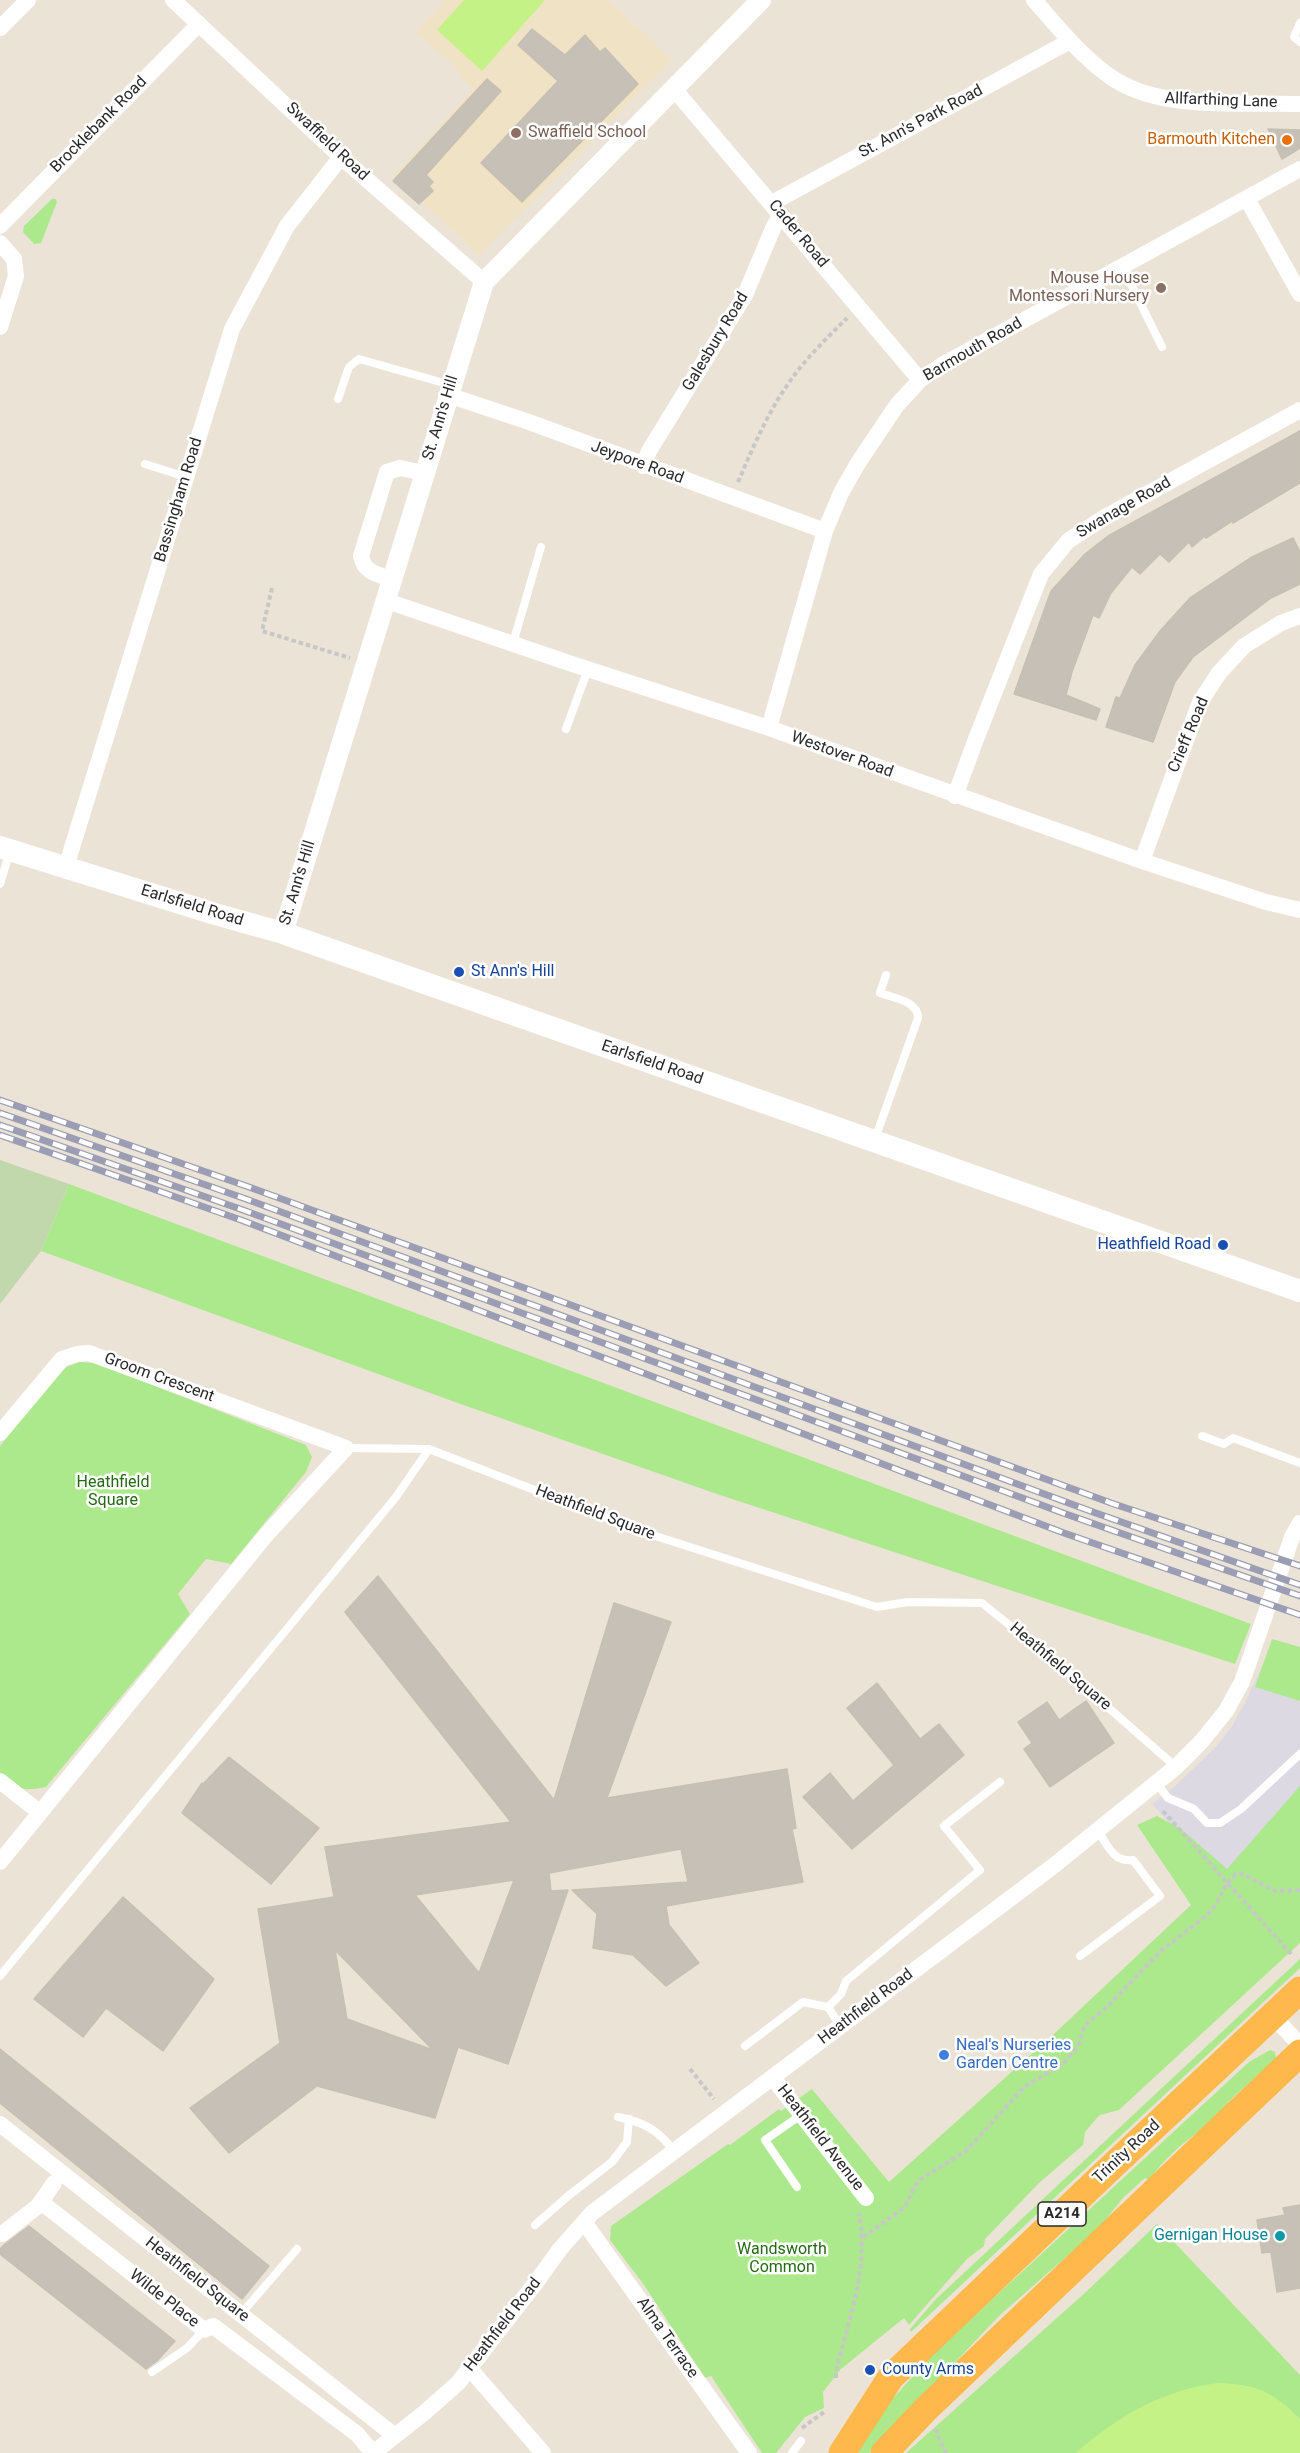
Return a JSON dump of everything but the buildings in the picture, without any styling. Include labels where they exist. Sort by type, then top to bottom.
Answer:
[{"type":"highway","name":"Trinity Road","points":[[842,2453],[891,2377],[1300,1990]]},
{"type":"highway","name":"A214","points":[[884,2453],[933,2402],[1300,2053]]},
{"type":"main road","name":"Earlsfield Road","points":[[5,849],[283,933],[1300,1290]]},
{"type":"street","points":[[0,28],[28,0]]},
{"type":"street","name":"Swaffield Road","points":[[173,0],[341,157],[484,282]]},
{"type":"street","name":"St. Ann's Hill","points":[[283,933],[484,282],[761,0]]},
{"type":"street","name":"Allfarthing Lane","points":[[1034,0],[1070,41],[1108,76],[1133,90],[1156,98],[1193,102],[1300,104]]},
{"type":"street","name":"Brocklebank Road","points":[[0,226],[199,24]]},
{"type":"street","name":"St. Ann's Park Road","points":[[777,209],[1070,41]]},
{"type":"street","name":"Cader Road","points":[[674,89],[920,380]]},
{"type":"street","name":"Bassingham Road","points":[[66,867],[232,329],[287,226],[341,157]]},
{"type":"street","name":"Barmouth Road","points":[[769,728],[825,531],[841,493],[897,405],[920,380],[942,365],[1300,169]]},
{"type":"street","points":[[1247,199],[1300,294]]},
{"type":"street","name":"Galesbury Road","points":[[643,466],[649,451],[745,296],[774,226],[777,209]]},
{"type":"street","points":[[0,243],[14,259],[16,276],[0,327]]},
{"type":"street","name":"Jeypore Road","points":[[449,390],[643,466],[825,531]]},
{"type":"street","name":"Swanage Road","points":[[955,796],[975,739],[1041,574],[1068,541],[1105,517],[1300,410]]},
{"type":"street","points":[[391,579],[368,570],[362,565],[361,556],[387,472],[400,468],[424,474]]},
{"type":"street","name":"Westover Road","points":[[384,600],[769,728],[955,796],[1266,903],[1300,910]]},
{"type":"street","name":"Crieff Road","points":[[1142,861],[1200,702],[1219,674],[1244,646],[1281,623],[1300,616]]},
{"type":"street","name":"Groom Crescent","points":[[0,1433],[62,1359],[88,1353],[346,1448]]},
{"type":"street","points":[[0,1862],[266,1535],[346,1448]]},
{"type":"street","name":"Heathfield Road","points":[[373,2453],[424,2413],[470,2369],[560,2249],[592,2213],[1098,1831],[1152,1788],[1201,1742],[1226,1711],[1242,1682],[1296,1530]]},
{"type":"street","points":[[0,1781],[39,1812]]},
{"type":"street","points":[[1273,2016],[1300,2045]]},
{"type":"street","name":"Heathfield Avenue","points":[[773,2078],[866,2198]]},
{"type":"street","name":"Heathfield Square","points":[[0,2124],[395,2436]]},
{"type":"street","points":[[2,2234],[41,2202],[54,2183]]},
{"type":"street","name":"Wilde Place","points":[[41,2202],[204,2330],[213,2326],[357,2434],[373,2453]]},
{"type":"street","name":"Alma Terrace","points":[[584,2222],[749,2453]]},
{"type":"street","points":[[470,2369],[543,2453]]},
{"type":"lane","points":[[1300,23],[1294,37],[1300,42]]},
{"type":"lane","points":[[1122,266],[1162,347]]},
{"type":"lane","points":[[338,399],[349,367],[359,359],[449,390]]},
{"type":"lane","points":[[145,465],[186,477]]},
{"type":"lane","points":[[513,643],[541,547]]},
{"type":"lane","points":[[566,729],[588,669]]},
{"type":"lane","points":[[0,884],[5,849]]},
{"type":"lane","points":[[875,1139],[918,1018],[918,1011],[914,1006],[880,993],[886,975]]},
{"type":"lane","points":[[1202,1436],[1224,1444],[1233,1438],[1300,1463]]},
{"type":"lane","name":"Heathfield Square","points":[[346,1448],[429,1449],[640,1531],[877,1607],[908,1602],[982,1603],[1176,1767]]},
{"type":"lane","points":[[0,1976],[396,1497],[429,1449]]},
{"type":"lane","points":[[1152,1788],[1194,1809],[1207,1823],[1220,1823],[1241,1809],[1300,1754]]},
{"type":"lane","points":[[828,2007],[841,1994],[846,1981],[980,1870],[944,1826],[1000,1782]]},
{"type":"lane","points":[[1080,1956],[1160,1896],[1133,1860],[1123,1861],[1116,1858],[1098,1831]]},
{"type":"lane","points":[[745,2046],[803,2002],[828,2007],[841,2026]]},
{"type":"lane","points":[[797,2187],[765,2140],[801,2115]]},
{"type":"lane","points":[[618,2117],[648,2125],[674,2151]]},
{"type":"lane","points":[[536,2225],[568,2196],[612,2162],[627,2142],[629,2119]]},
{"type":"lane","points":[[241,2314],[297,2249]]},
{"type":"lane","points":[[153,2372],[187,2348],[204,2330]]},
{"type":"lane","points":[[792,2453],[801,2441]]},
{"type":"path","points":[[732,497],[755,441],[786,386],[857,306]]},
{"type":"path","points":[[272,588],[262,631],[365,662]]},
{"type":"path","points":[[1152,1788],[1227,1883],[1292,1955]]},
{"type":"path","points":[[863,2237],[905,2206],[921,2179],[966,2151],[1024,2087],[1063,2064],[1078,2046],[1085,2025],[1107,2007],[1163,1949],[1205,1917],[1215,1906],[1227,1883],[1235,1875],[1242,1874],[1276,1891],[1300,1890]]},
{"type":"path","points":[[690,2069],[725,2113]]},
{"type":"path","points":[[836,2378],[863,2259],[863,2237],[858,2207],[866,2198]]},
{"type":"path","points":[[801,2441],[802,2428],[824,2412]]},
{"type":"path","points":[[934,2429],[946,2453]]},
{"type":"shaded area","name":"Swaffield School","points":[[445,0],[608,0],[672,59],[479,256],[394,175],[473,90],[462,79],[456,68],[416,32]]},
{"type":"shaded area","points":[[1265,1660],[1300,1671],[1300,1805],[1219,1879],[1152,1804],[1174,1787],[1217,1746],[1245,1703]]},
{"type":"green space","points":[[464,0],[545,0],[482,71],[437,30]]},
{"type":"green space","points":[[52,199],[56,199],[57,202],[41,243],[34,244],[23,232],[24,226]]},
{"type":"green space","points":[[0,1160],[69,1184],[41,1251],[0,1304]]},
{"type":"green space","points":[[69,1184],[1251,1624],[1235,1664],[714,1493],[455,1402],[41,1251]]},
{"type":"green space","name":"Heathfield Square","points":[[80,1362],[109,1368],[306,1445],[312,1457],[306,1472],[231,1564],[206,1559],[178,1594],[190,1614],[46,1787],[25,1789],[16,1786],[0,1774],[0,1446],[66,1367]]},
{"type":"green space","points":[[1272,1639],[1300,1647],[1300,1701],[1255,1687]]},
{"type":"green space","name":"Wandsworth Common","points":[[1300,1786],[1300,1943],[1119,2110],[1100,2115],[1085,2132],[1083,2145],[1039,2183],[985,2239],[984,2246],[967,2259],[909,2325],[904,2318],[841,2369],[823,2392],[824,2408],[805,2417],[776,2453],[762,2453],[711,2376],[705,2378],[644,2285],[610,2240],[611,2226],[779,2109],[781,2111],[812,2089],[889,2182],[1056,2032],[1191,1905],[1137,1825],[1157,1816],[1181,1829],[1227,1869]]},
{"type":"green space","points":[[1300,1959],[1300,1968],[911,2332],[910,2329],[936,2299]]},
{"type":"green space","points":[[1270,2050],[1275,2052],[1276,2058],[1227,2103],[1230,2108],[1166,2159],[1149,2180],[1145,2178],[1123,2198],[1100,2227],[999,2316],[869,2453],[853,2453],[887,2405],[932,2355],[1249,2062]]},
{"type":"green space","points":[[1157,2224],[1300,2375],[1300,2453],[906,2453],[1087,2291]]},
{"type":"green space","points":[[1218,2383],[1254,2388],[1282,2402],[1300,2419],[1300,2453],[1076,2453],[1108,2428],[1160,2398],[1198,2386]]},
{"type":"railway","points":[[0,1100],[249,1187],[1111,1503],[1300,1566]]},
{"type":"railway","points":[[0,1113],[246,1199],[1093,1512],[1300,1585]]},
{"type":"railway","points":[[0,1125],[243,1210],[1063,1513],[1300,1596]]},
{"type":"railway","points":[[0,1135],[241,1220],[1064,1533],[1300,1615]]},
{"type":"place","name":"Swaffield School","points":[[516,133]]},
{"type":"place","name":"Barmouth Kitchen","points":[[1287,140]]},
{"type":"place","name":"Mouse House Montessori Nursery","points":[[1161,288]]},
{"type":"place","name":"St Ann's Hill","points":[[459,972]]},
{"type":"place","name":"Heathfield Road","points":[[1223,1245]]},
{"type":"place","name":"Neal's Nurseries Garden Centre","points":[[944,2055]]},
{"type":"place","name":"Gernigan House","points":[[1280,2236]]},
{"type":"place","name":"County Arms","points":[[870,2370]]}]
